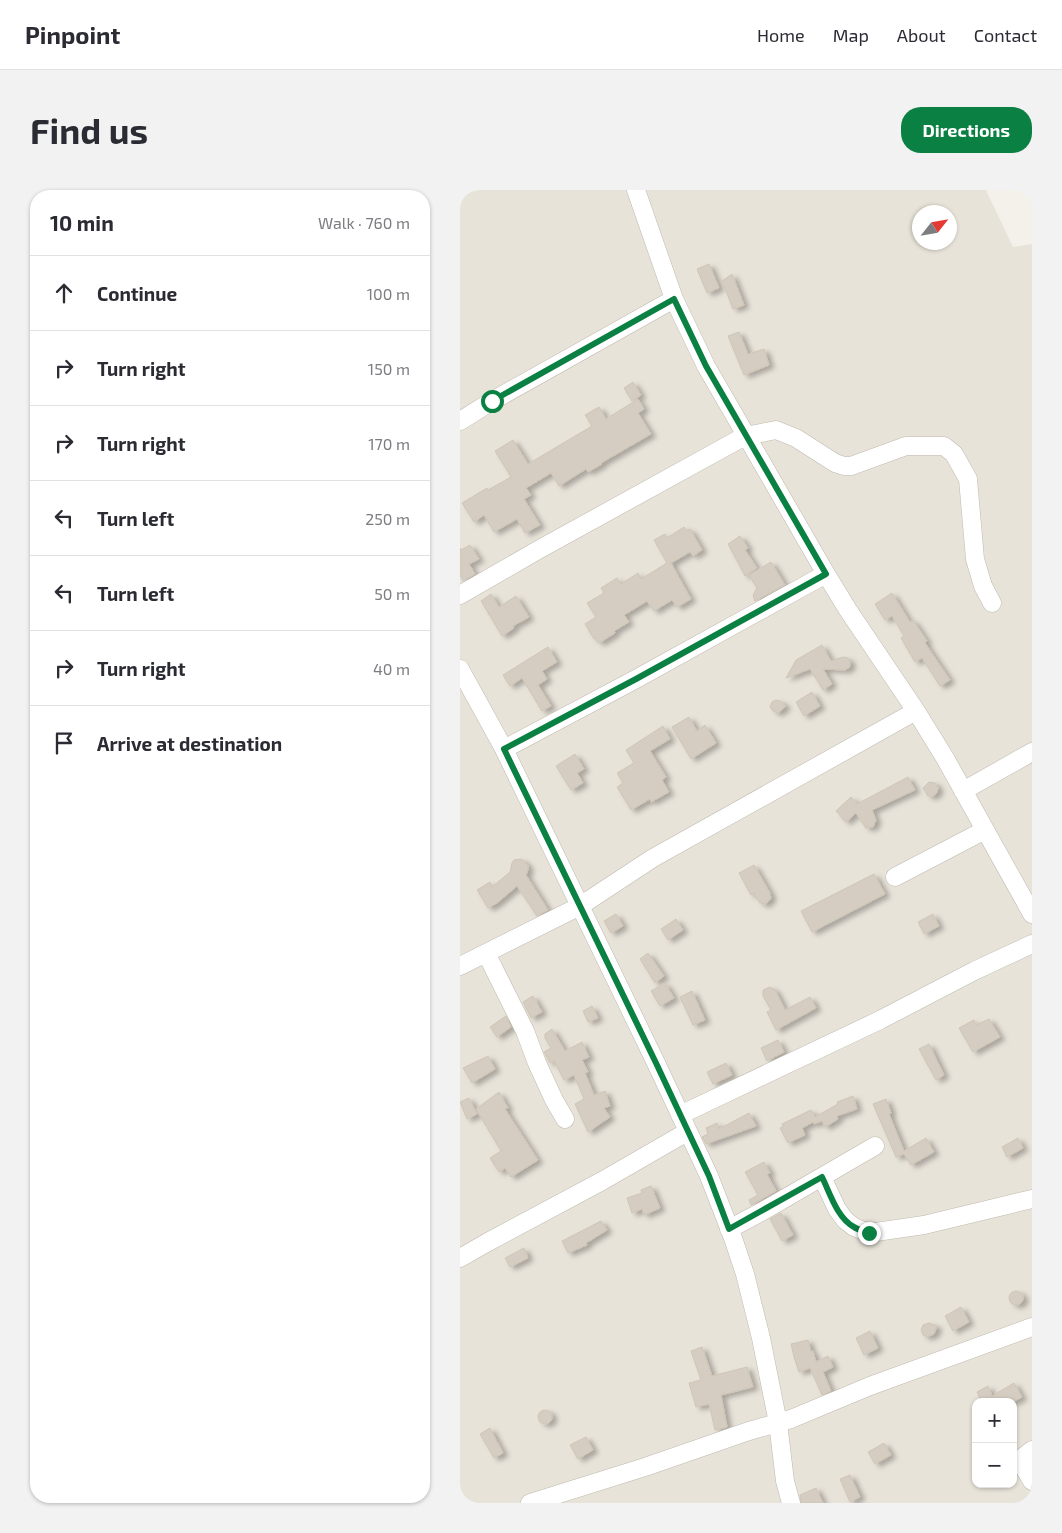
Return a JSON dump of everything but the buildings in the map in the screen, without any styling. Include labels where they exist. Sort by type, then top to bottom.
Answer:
[{"type":"street","points":[[636,190],[674,299],[706,366],[826,574],[916,711],[1032,914]]},
{"type":"street","points":[[460,421],[500,396],[674,299]]},
{"type":"street","points":[[460,595],[745,436],[776,430],[796,438],[835,463],[844,466],[851,466],[906,446],[944,446],[954,454],[968,479],[975,559],[983,586],[992,603]]},
{"type":"street","points":[[504,749],[636,679],[826,574]]},
{"type":"street","points":[[460,669],[504,749],[709,1176],[745,1274],[761,1338],[778,1423],[785,1481],[791,1503]]},
{"type":"street","points":[[460,966],[580,906],[653,858],[916,711]]},
{"type":"street","points":[[963,791],[1032,752]]},
{"type":"street","points":[[896,878],[985,830]]},
{"type":"street","points":[[680,1116],[880,1020],[1032,944]]},
{"type":"street","points":[[486,953],[525,1031],[554,1100],[565,1119]]},
{"type":"street","points":[[460,1258],[602,1181],[687,1132]]},
{"type":"street","points":[[729,1229],[875,1146]]},
{"type":"street","points":[[822,1177],[845,1220],[854,1227],[869,1233],[938,1222],[1032,1198]]},
{"type":"street","points":[[530,1503],[778,1423],[870,1386],[1032,1327]]},
{"type":"street","points":[[1032,1450],[1023,1457],[1024,1466],[1032,1481]]},
{"type":"shaded area","points":[[460,190],[986,190],[1013,247],[1032,244],[1032,1503],[460,1503]]},
{"type":"route","points":[[492,401],[674,299],[706,366],[826,574],[636,679],[504,749],[673,1099],[709,1176],[729,1229],[822,1177],[845,1220],[854,1227],[869,1233]]}]
